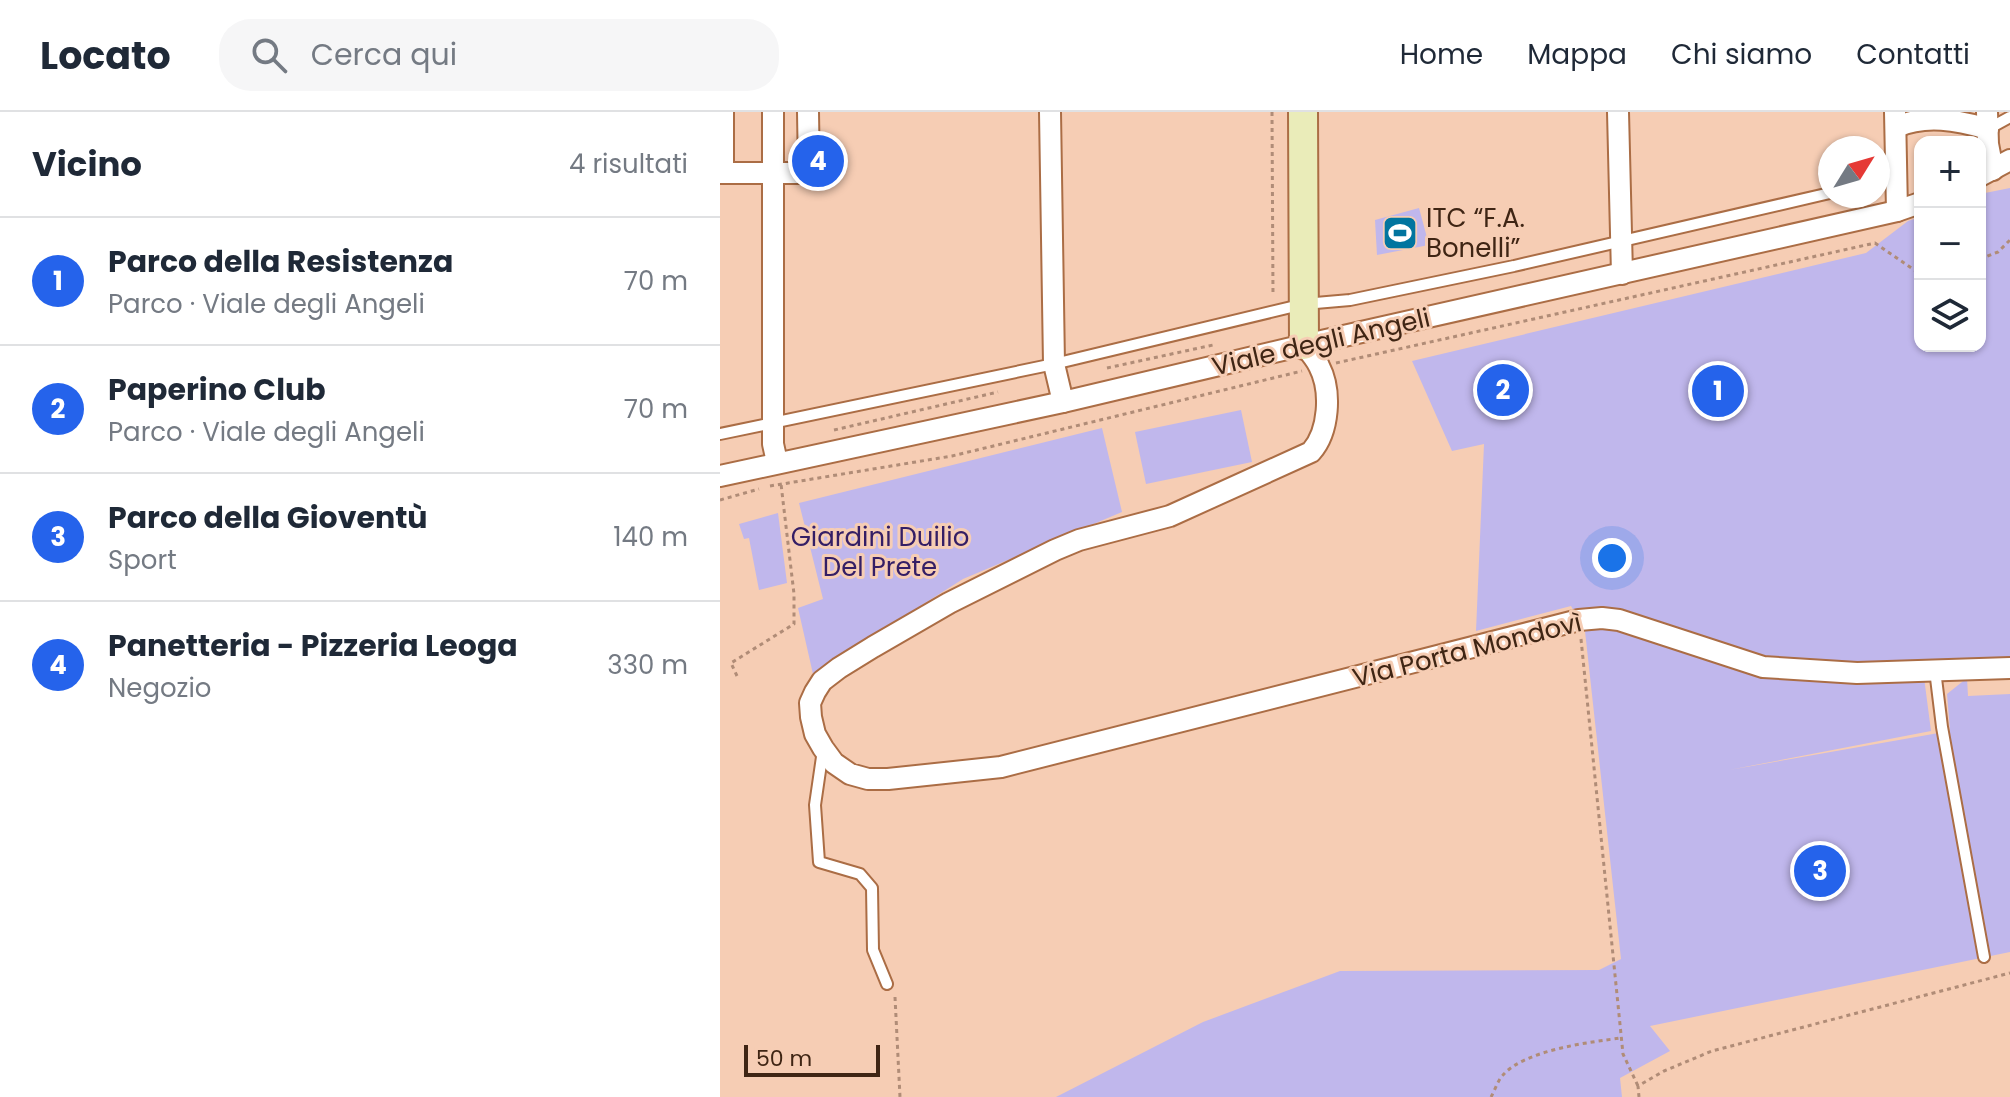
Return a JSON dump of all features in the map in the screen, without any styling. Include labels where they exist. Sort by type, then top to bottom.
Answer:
[{"type":"street","points":[[723,112],[722,173],[809,173],[808,112]]},
{"type":"street","points":[[773,112],[773,422],[777,462]]},
{"type":"street","points":[[1050,112],[1054,364],[1063,402]]},
{"type":"street","points":[[823,748],[811,717],[810,703],[815,692],[822,681],[873,647],[949,603],[1055,550],[1079,540],[1170,516],[1311,452],[1318,444],[1326,414],[1304,304],[1303,112]]},
{"type":"street","points":[[1618,112],[1622,274]]},
{"type":"street","points":[[1897,211],[1895,120],[1987,121],[1994,169]]},
{"type":"street","name":"Viale degli Angeli","points":[[720,476],[1063,402],[1312,356],[1622,274],[1914,205]]},
{"type":"street","name":"Via Porta Mondovì","points":[[823,748],[834,763],[850,774],[868,779],[1001,767],[1579,620],[1602,618],[1619,620],[1763,667],[1857,673],[2010,668]]},
{"type":"lane","points":[[1987,121],[2010,117]]},
{"type":"lane","points":[[720,434],[1054,364],[1304,304],[1365,297],[1514,266],[1818,196]]},
{"type":"lane","points":[[1935,670],[1942,727],[1984,957]]},
{"type":"lane","points":[[823,748],[815,805],[819,862],[860,874],[872,888],[873,950],[887,984]]},
{"type":"path","points":[[1272,112],[1273,312]]},
{"type":"path","points":[[1986,257],[1998,252],[2010,240]]},
{"type":"path","points":[[1312,356],[1875,243],[1914,270]]},
{"type":"path","points":[[720,500],[781,484],[952,456],[1281,375]]},
{"type":"path","points":[[737,676],[731,663],[794,624],[794,594],[781,484]]},
{"type":"path","points":[[1579,620],[1623,1054],[1638,1086],[1639,1097]]},
{"type":"path","points":[[1638,1086],[1664,1071],[1712,1051],[2010,973]]},
{"type":"path","points":[[887,984],[895,998],[900,1097]]},
{"type":"path","points":[[1491,1097],[1503,1074],[1527,1059],[1581,1042],[1621,1038]]},
{"type":"green space","points":[[2010,188],[2010,659],[1922,662],[1931,731],[1729,770],[1950,731],[1947,694],[1967,678],[1968,696],[2010,694],[2010,952],[1650,1026],[1670,1051],[1620,1078],[1622,1097],[1056,1097],[1203,1022],[1340,971],[1599,970],[1621,959],[1585,631],[1571,606],[1476,631],[1484,444],[1452,451],[1412,361],[1866,253],[1914,219],[1914,352],[1986,352],[1986,193]]},
{"type":"green space","name":"ITC “F.A. Bonelli”","points":[[1419,208],[1429,245],[1377,255],[1375,220]]},
{"type":"green space","points":[[1241,410],[1252,462],[1146,484],[1135,432]]},
{"type":"green space","name":"Giardini Duilio Del Prete","points":[[1102,428],[1122,512],[963,579],[813,674],[798,608],[823,599],[799,503]]},
{"type":"green space","points":[[778,513],[787,583],[759,590],[749,538],[744,539],[739,524]]},
{"type":"place","name":"Panetteria - Pizzeria Leoga","points":[[818,161]]},
{"type":"place","name":"ITC “F.A. Bonelli”","points":[[1400,233]]},
{"type":"place","name":"Paperino Club","points":[[1503,390]]},
{"type":"place","name":"Parco della Resistenza","points":[[1718,391]]},
{"type":"place","name":"Parco della Gioventù","points":[[1820,871]]}]
